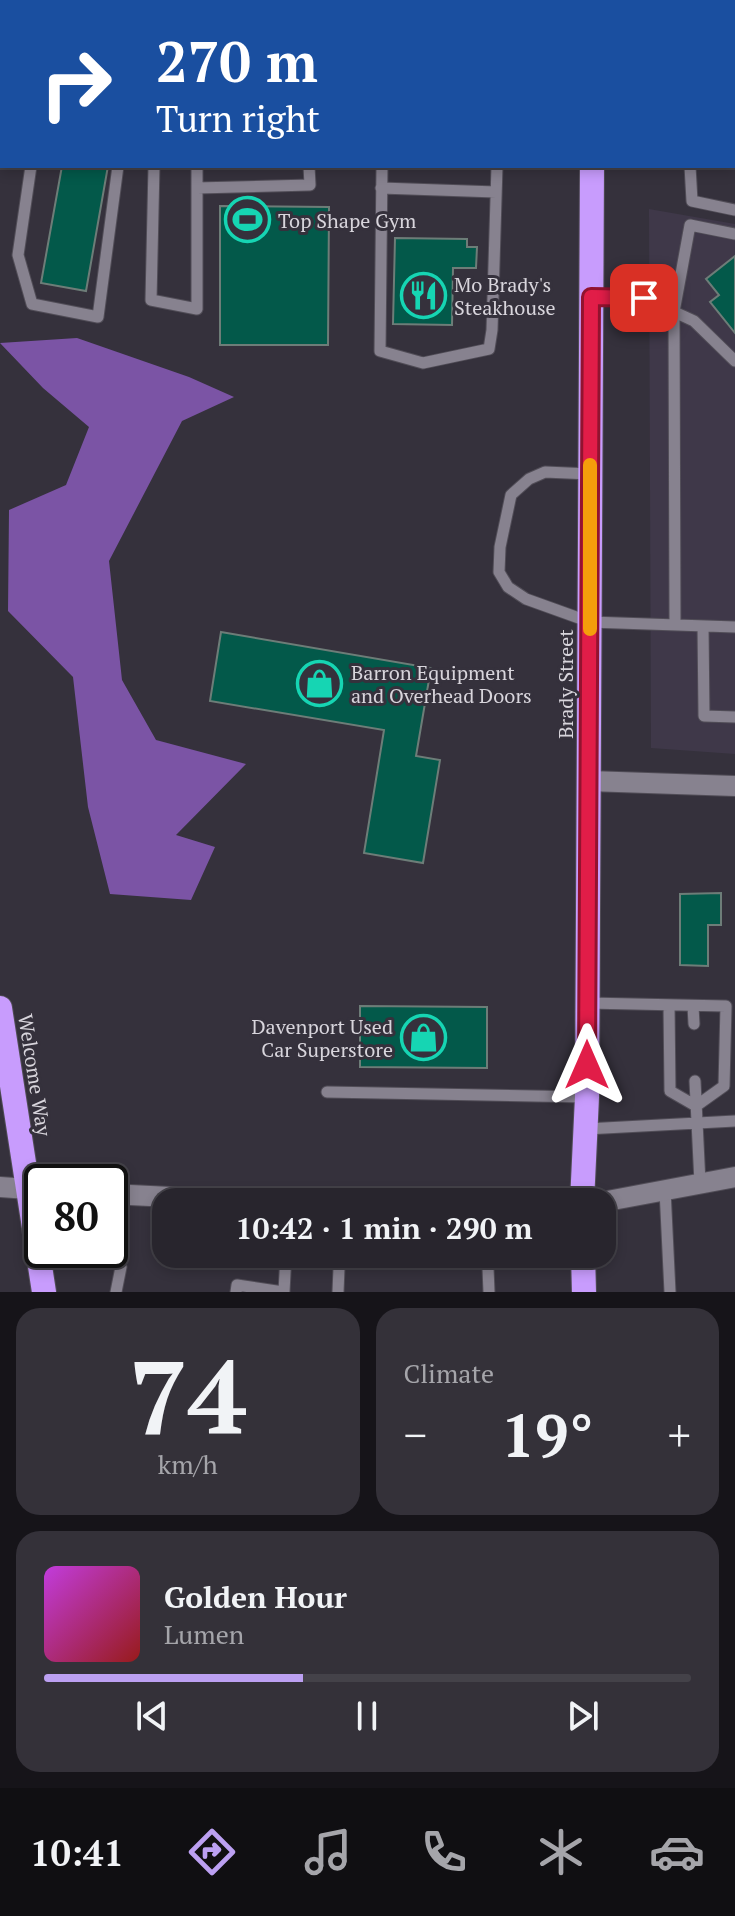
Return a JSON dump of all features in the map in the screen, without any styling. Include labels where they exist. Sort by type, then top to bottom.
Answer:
[{"type":"highway","name":"Brady Street","points":[[583,1188],[588,1003],[592,168]]},
{"type":"highway","name":"Welcome Way","points":[[0,1008],[30,1164]]},
{"type":"highway","name":"Welcome Way","points":[[42,1268],[44,1292]]},
{"type":"highway","points":[[583,1268],[584,1292]]},
{"type":"street","points":[[589,781],[735,786]]},
{"type":"street","points":[[616,1199],[735,1177]]},
{"type":"street","points":[[0,1187],[24,1189]]},
{"type":"street","points":[[128,1195],[152,1196]]},
{"type":"lane","points":[[31,168],[18,255],[32,304],[98,317],[118,168]]},
{"type":"lane","points":[[154,168],[151,300],[197,309],[197,168]]},
{"type":"lane","points":[[197,188],[310,185],[309,168]]},
{"type":"lane","points":[[382,168],[380,351],[423,363],[489,349],[497,168]]},
{"type":"lane","points":[[690,168],[692,201],[735,210]]},
{"type":"lane","points":[[381,188],[496,192]]},
{"type":"lane","points":[[675,625],[674,312],[690,225],[735,234]]},
{"type":"lane","points":[[591,297],[644,298],[694,321],[735,361]]},
{"type":"lane","points":[[590,474],[545,472],[529,479],[511,495],[500,547],[499,572],[508,587],[526,599],[590,622],[735,627]]},
{"type":"lane","points":[[703,626],[704,716],[735,717]]},
{"type":"lane","points":[[588,1003],[726,1006],[724,1086],[696,1106]]},
{"type":"lane","points":[[669,1005],[670,1091],[696,1106]]},
{"type":"lane","points":[[693,1006],[694,1024]]},
{"type":"lane","points":[[695,1081],[700,1183]]},
{"type":"lane","points":[[327,1092],[587,1097]]},
{"type":"lane","points":[[586,1129],[735,1121]]},
{"type":"lane","points":[[665,1190],[670,1292]]},
{"type":"lane","points":[[116,1292],[121,1268]]},
{"type":"lane","points":[[236,1292],[237,1285],[284,1292],[285,1268]]},
{"type":"lane","points":[[338,1292],[339,1268]]},
{"type":"lane","points":[[488,1268],[489,1292]]},
{"type":"shaded area","points":[[649,209],[735,224],[735,754],[651,748]]},
{"type":"shaded area","points":[[77,338],[189,377],[234,397],[182,421],[109,561],[122,680],[156,740],[246,764],[176,835],[215,847],[191,900],[110,894],[88,807],[73,677],[8,611],[9,510],[66,485],[89,427],[43,388],[0,343]]},
{"type":"building","points":[[62,168],[108,168],[86,291],[41,283]]},
{"type":"building","points":[[220,206],[329,207],[328,345],[220,345]]},
{"type":"building","name":"Mo Brady's Steakhouse","points":[[395,238],[467,239],[467,247],[477,247],[476,268],[453,268],[452,325],[393,324]]},
{"type":"building","points":[[735,256],[735,333],[710,302],[719,295],[706,279]]},
{"type":"building","name":"Barron Equipment and Overhead Doors","points":[[221,632],[431,668],[416,756],[440,760],[423,863],[364,853],[384,730],[210,701]]},
{"type":"building","points":[[721,893],[721,925],[708,925],[708,966],[680,965],[680,894]]},
{"type":"building","name":"Davenport Used Car Superstore","points":[[360,1006],[487,1007],[487,1068],[360,1067]]},
{"type":"slow traffic","points":[[590,465],[590,629]]},
{"type":"place","name":"Top Shape Gym","points":[[247,220]]},
{"type":"place","name":"Mo Brady's Steakhouse","points":[[423,296]]},
{"type":"place","name":"Barron Equipment and Overhead Doors","points":[[320,684]]},
{"type":"place","name":"Davenport Used Car Superstore","points":[[424,1037]]},
{"type":"route","points":[[587,1065],[591,297],[644,298]]}]
